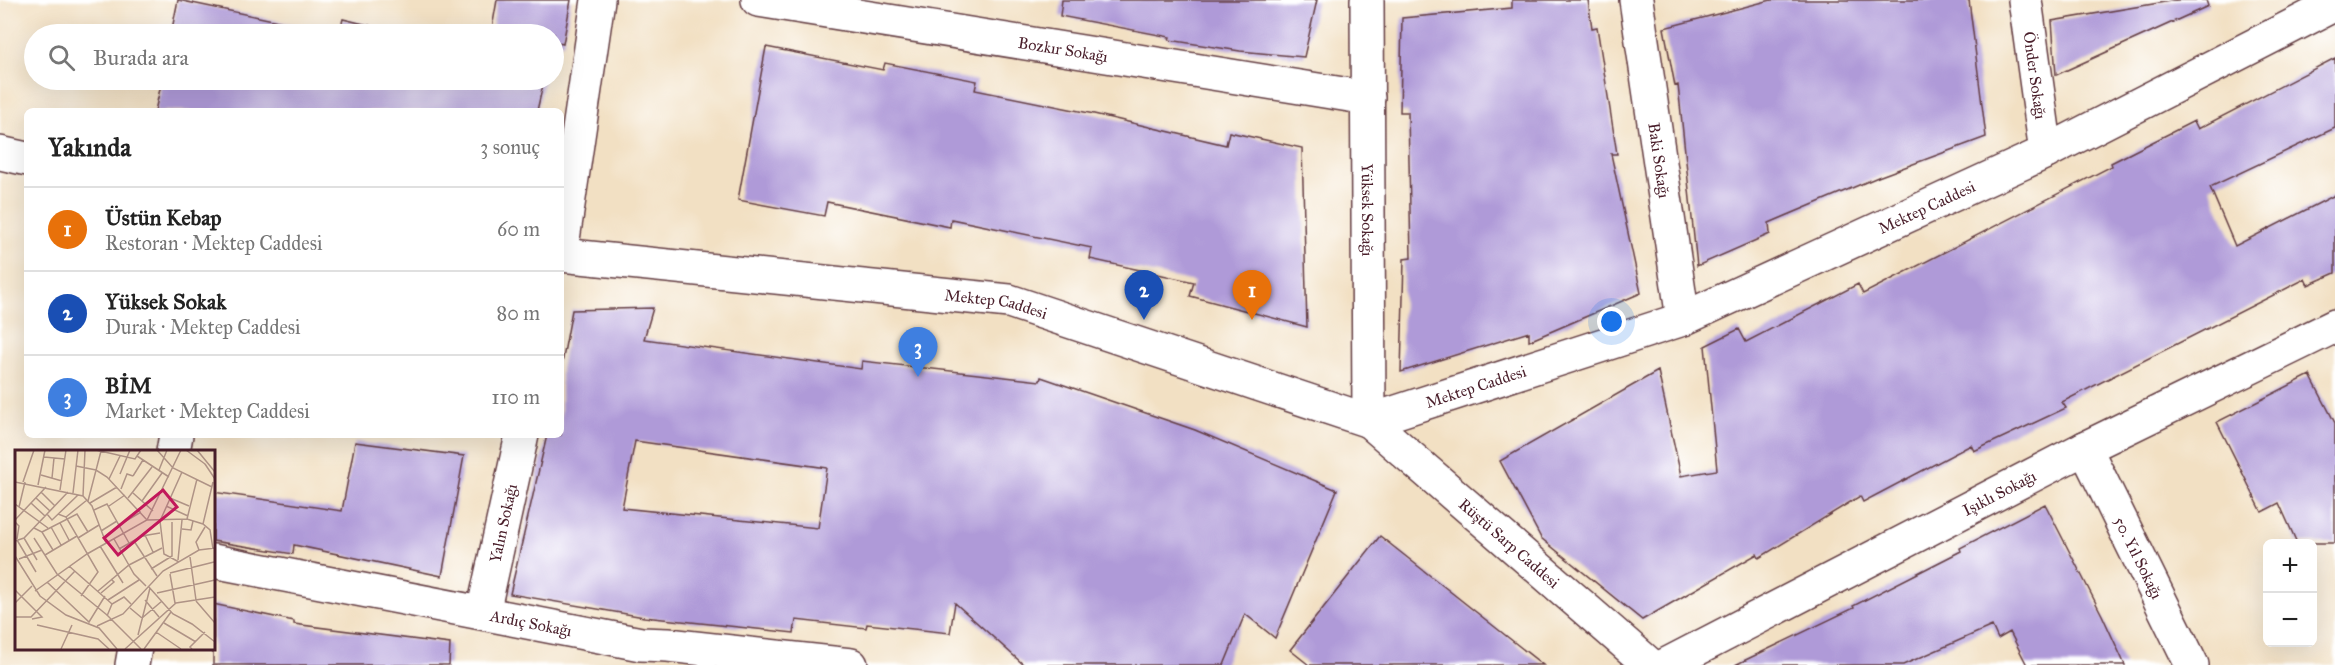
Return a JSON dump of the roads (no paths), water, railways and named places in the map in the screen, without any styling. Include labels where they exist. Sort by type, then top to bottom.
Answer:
[{"type":"street","points":[[564,233],[598,0]]},
{"type":"street","name":"Bozkır Sokağı","points":[[758,0],[1368,98]]},
{"type":"street","name":"Yüksek Sokağı","points":[[1367,0],[1369,421]]},
{"type":"street","name":"Baki Sokağı","points":[[1636,0],[1683,319]]},
{"type":"street","name":"Önder Sokağı","points":[[2025,0],[2046,152]]},
{"type":"street","name":"Mektep Caddesi","points":[[564,254],[1009,301],[1369,421],[1683,319],[2046,152],[2335,4]]},
{"type":"street","points":[[0,153],[24,158]]},
{"type":"street","name":"Işıklı Sokağı","points":[[1666,665],[2085,448],[2335,326]]},
{"type":"street","name":"Rüştü Sarp Caddesi","points":[[1369,421],[1650,665]]},
{"type":"street","name":"Yalın Sokağı","points":[[483,613],[521,438]]},
{"type":"street","name":"50. Yıl Sokağı","points":[[2085,448],[2192,665]]},
{"type":"street","name":"Ardıç Sokağı","points":[[214,561],[483,613],[639,655],[668,645],[851,665]]},
{"type":"street","points":[[132,665],[135,650]]},
{"type":"place","name":"Yüksek Sokak","points":[[1144,320]]},
{"type":"place","name":"Üstün Kebap","points":[[1252,320]]},
{"type":"place","name":"BİM","points":[[918,377]]}]
